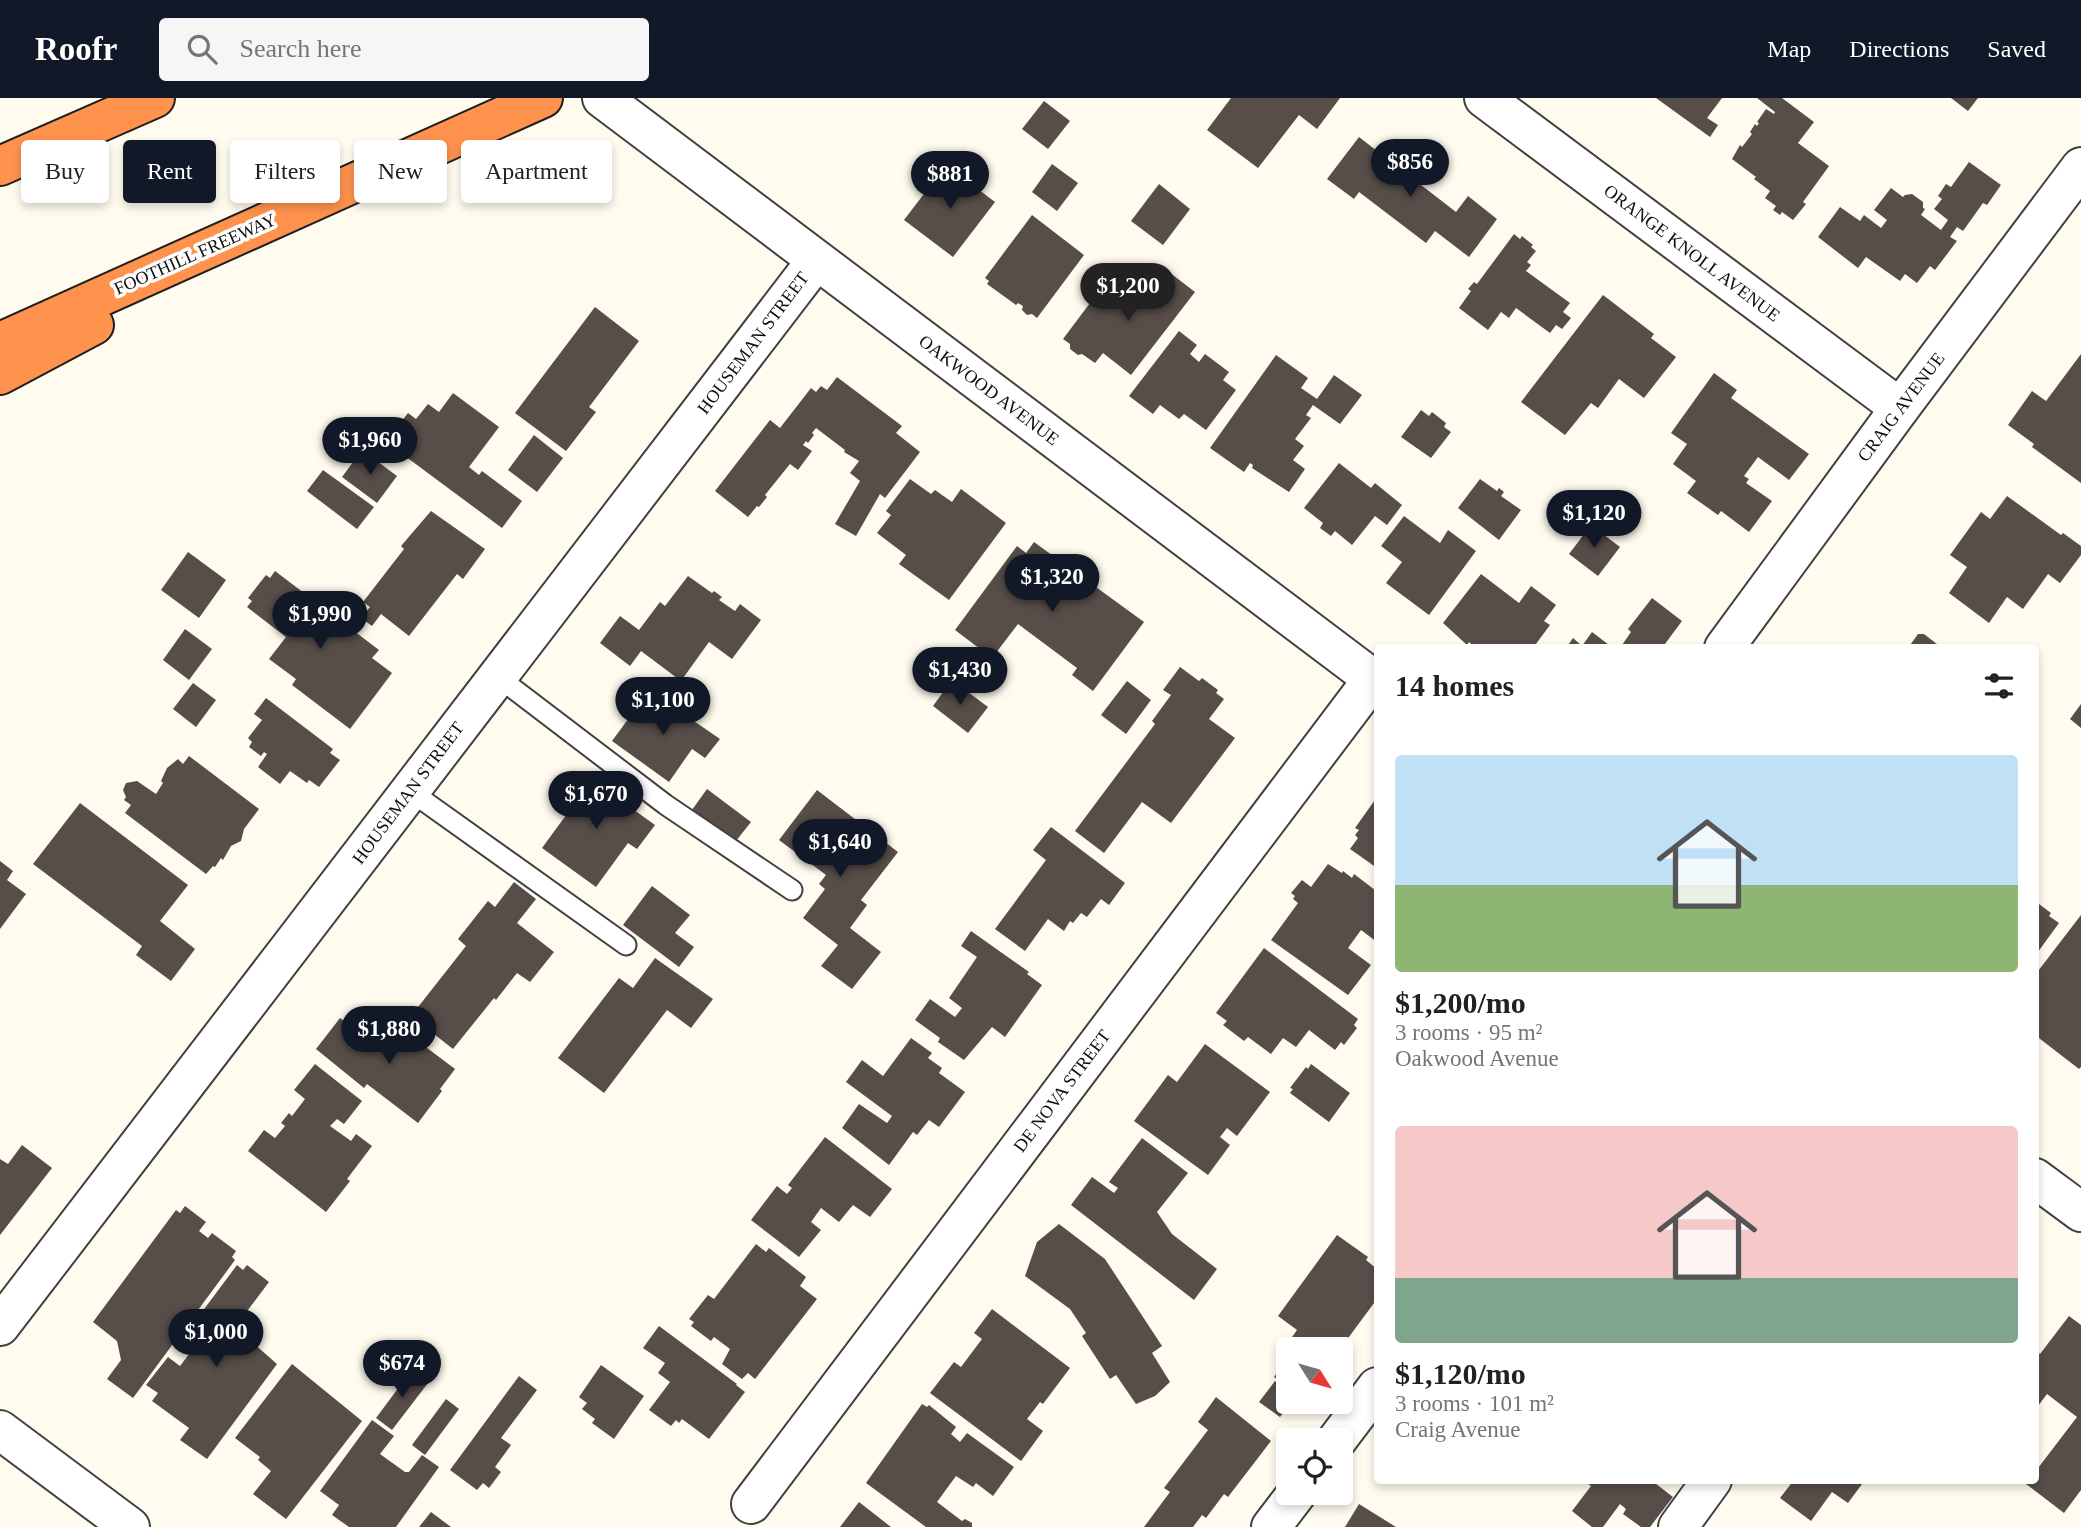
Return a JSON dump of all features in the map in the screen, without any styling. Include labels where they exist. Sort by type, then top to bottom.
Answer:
[{"type":"highway","points":[[0,164],[155,98]]},
{"type":"highway","name":"FOOTHILL FREEWAY","points":[[447,141],[543,98]]},
{"type":"highway","name":"FOOTHILL FREEWAY","points":[[0,342],[354,183]]},
{"type":"highway","points":[[0,375],[354,188]]},
{"type":"street","name":"OAKWOOD AVENUE","points":[[602,98],[1374,679]]},
{"type":"street","name":"ORANGE KNOLL AVENUE","points":[[1485,98],[1899,408]]},
{"type":"street","name":"CRAIG AVENUE","points":[[1727,644],[1899,408],[2081,167]]},
{"type":"street","name":"HOUSEMAN STREET","points":[[0,1326],[816,261]]},
{"type":"street","name":"DE NOVA STREET","points":[[751,1504],[1374,681]]},
{"type":"street","points":[[2039,1181],[2081,1212]]},
{"type":"street","points":[[1346,1428],[1374,1391]]},
{"type":"street","points":[[0,1430],[130,1527]]},
{"type":"street","points":[[1678,1527],[1709,1484]]},
{"type":"street","points":[[1271,1527],[1288,1505]]},
{"type":"lane","points":[[498,677],[666,804],[792,890]]},
{"type":"lane","points":[[410,791],[625,945]]},
{"type":"building","points":[[1231,98],[1340,98],[1317,129],[1299,115],[1258,168],[1207,130]]},
{"type":"building","points":[[1656,98],[1722,98],[1707,118],[1718,125],[1710,137]]},
{"type":"building","points":[[1757,98],[1782,98],[1814,122],[1798,143],[1829,166],[1793,220],[1782,212],[1780,215],[1773,210],[1776,206],[1765,198],[1770,191],[1732,159],[1740,145],[1742,147],[1752,134],[1750,132],[1755,124],[1757,126],[1766,109],[1774,114],[1775,112]]},
{"type":"building","points":[[1951,98],[1978,98],[1968,111]]},
{"type":"building","points":[[1044,101],[1070,121],[1048,149],[1022,129]]},
{"type":"building","points":[[1359,137],[1456,212],[1468,196],[1497,219],[1469,257],[1435,231],[1426,243],[1359,192],[1354,199],[1327,179]]},
{"type":"building","points":[[1969,162],[2001,185],[1987,205],[1983,203],[1963,231],[1957,227],[1950,237],[1957,241],[1935,270],[1930,266],[1917,283],[1905,274],[1900,281],[1866,257],[1858,268],[1818,237],[1840,207],[1860,221],[1864,215],[1881,228],[1887,220],[1874,210],[1891,188],[1903,197],[1912,194],[1923,202],[1925,209],[1921,215],[1941,230],[1948,220],[1934,209],[1942,199],[1938,196],[1946,184],[1951,187]]},
{"type":"building","points":[[1052,164],[1078,183],[1057,211],[1032,192]]},
{"type":"building","points":[[946,165],[995,202],[953,257],[904,220]]},
{"type":"building","points":[[1159,184],[1190,209],[1163,245],[1131,221]]},
{"type":"building","points":[[1032,215],[1084,255],[1037,318],[1032,314],[1027,315],[1022,310],[1023,306],[1018,303],[1016,305],[987,284],[989,281],[985,278]]},
{"type":"building","points":[[1514,234],[1520,239],[1522,236],[1536,251],[1527,262],[1531,265],[1526,271],[1570,303],[1563,312],[1571,318],[1562,329],[1556,325],[1550,333],[1516,308],[1509,318],[1501,312],[1488,330],[1459,308],[1471,291],[1468,289],[1474,282],[1477,284]]},
{"type":"building","points":[[1165,269],[1195,292],[1131,375],[1103,353],[1095,363],[1070,349],[1070,344],[1063,339],[1105,283],[1136,307]]},
{"type":"building","points":[[1603,295],[1654,334],[1651,338],[1676,357],[1644,398],[1619,379],[1598,408],[1591,403],[1565,435],[1521,402]]},
{"type":"building","points":[[595,307],[639,341],[589,407],[596,412],[566,451],[515,413]]},
{"type":"building","points":[[1179,331],[1197,345],[1190,354],[1199,362],[1205,354],[1229,372],[1223,380],[1236,390],[1206,430],[1184,414],[1179,419],[1160,405],[1153,414],[1129,396]]},
{"type":"building","points":[[2081,354],[2081,483],[2032,447],[2034,444],[2008,425],[2032,391],[2046,401]]},
{"type":"building","points":[[1276,355],[1308,378],[1301,388],[1317,399],[1334,375],[1362,395],[1340,424],[1313,405],[1306,415],[1311,418],[1295,439],[1304,446],[1293,460],[1305,469],[1289,492],[1252,468],[1250,463],[1244,472],[1210,448]]},
{"type":"building","points":[[1714,373],[1737,390],[1731,398],[1809,454],[1789,480],[1758,457],[1744,476],[1749,479],[1746,483],[1772,501],[1749,532],[1721,511],[1718,515],[1687,493],[1696,481],[1673,464],[1687,444],[1671,433]]},
{"type":"building","points":[[837,377],[902,426],[896,433],[920,452],[885,498],[880,494],[856,536],[835,524],[860,481],[850,473],[859,461],[816,428],[808,443],[806,441],[803,445],[812,451],[798,470],[790,464],[765,495],[767,497],[748,517],[715,491],[770,420],[780,428],[811,388],[816,392],[821,386],[827,390]]},
{"type":"building","points":[[453,393],[499,427],[469,467],[479,475],[482,471],[522,501],[502,528],[386,442],[408,413],[416,419],[428,404],[439,412]]},
{"type":"building","points":[[1421,410],[1429,416],[1432,412],[1446,423],[1444,427],[1451,432],[1431,458],[1401,437]]},
{"type":"building","points":[[534,435],[563,458],[537,492],[508,470]]},
{"type":"building","points":[[362,450],[397,476],[377,503],[342,477]]},
{"type":"building","points":[[1339,463],[1371,488],[1375,483],[1402,505],[1387,525],[1375,516],[1352,545],[1335,531],[1331,536],[1320,528],[1323,523],[1304,508]]},
{"type":"building","points":[[323,470],[374,507],[357,529],[307,491]]},
{"type":"building","points":[[910,479],[931,494],[935,490],[952,502],[961,489],[1006,523],[949,600],[899,564],[906,555],[877,533],[891,515],[886,511]]},
{"type":"building","points":[[1480,479],[1497,491],[1499,488],[1504,492],[1501,496],[1521,510],[1499,540],[1458,508]]},
{"type":"building","points":[[2007,496],[2081,546],[2081,555],[2060,583],[2048,574],[2023,609],[2007,597],[1989,623],[1949,593],[1967,567],[1950,555],[1981,512],[1990,519]]},
{"type":"building","points":[[431,511],[485,549],[463,579],[457,574],[409,636],[381,614],[372,626],[361,618],[370,607],[363,602],[404,549],[401,546]]},
{"type":"building","points":[[1404,516],[1440,543],[1448,530],[1476,551],[1429,615],[1386,583],[1402,562],[1381,546]]},
{"type":"building","points":[[1591,525],[1620,547],[1598,576],[1569,554]]},
{"type":"building","points":[[1034,542],[1144,622],[1093,691],[1072,675],[1077,668],[1018,624],[992,658],[955,630],[1017,546],[1026,553]]},
{"type":"building","points":[[188,552],[226,580],[199,618],[161,590]]},
{"type":"building","points":[[275,571],[379,650],[372,658],[392,673],[350,729],[292,685],[296,679],[269,659],[286,637],[247,607],[252,601],[248,598],[266,575],[270,578]]},
{"type":"building","points":[[1481,574],[1519,603],[1531,586],[1556,605],[1544,621],[1550,625],[1536,644],[1466,644],[1443,623]]},
{"type":"building","points":[[688,576],[712,593],[714,591],[722,597],[719,600],[735,611],[740,604],[761,620],[732,659],[709,642],[681,681],[641,651],[630,666],[600,643],[620,616],[639,630],[660,602],[665,606]]},
{"type":"building","points":[[1652,598],[1682,621],[1665,644],[1623,644],[1631,632],[1628,629]]},
{"type":"building","points":[[185,629],[212,649],[189,680],[163,660]]},
{"type":"building","points":[[1592,632],[1608,644],[1583,644]]},
{"type":"building","points":[[1918,634],[1924,634],[1937,644],[1911,644]]},
{"type":"building","points":[[1573,638],[1580,644],[1569,644]]},
{"type":"building","points":[[1180,667],[1199,681],[1202,678],[1218,690],[1216,693],[1224,699],[1209,719],[1235,738],[1171,823],[1142,802],[1104,853],[1075,831],[1155,724],[1152,721],[1171,695],[1163,690]]},
{"type":"building","points":[[952,680],[988,707],[968,733],[933,706]]},
{"type":"building","points":[[1127,681],[1151,700],[1126,734],[1101,715]]},
{"type":"building","points":[[193,683],[216,700],[196,727],[173,709]]},
{"type":"building","points":[[648,692],[689,722],[691,719],[720,739],[705,758],[692,749],[669,782],[612,741]]},
{"type":"building","points":[[266,698],[333,749],[330,753],[340,760],[319,787],[309,780],[307,783],[290,771],[280,784],[258,767],[267,754],[264,752],[261,756],[249,747],[252,742],[248,738],[262,720],[254,714]]},
{"type":"building","points":[[2081,704],[2081,728],[2070,719]]},
{"type":"building","points":[[189,756],[259,809],[244,829],[241,841],[231,846],[223,860],[221,858],[206,874],[125,813],[131,805],[124,800],[126,797],[123,790],[126,783],[137,781],[156,794],[163,783],[161,781],[167,768],[178,759],[183,764]]},
{"type":"building","points":[[584,774],[655,825],[637,849],[628,843],[596,887],[542,848],[572,807],[565,801]]},
{"type":"building","points":[[707,789],[751,822],[732,846],[689,814]]},
{"type":"building","points":[[817,790],[898,852],[861,900],[867,905],[850,928],[881,952],[852,989],[821,966],[838,945],[803,918],[825,889],[819,884],[826,875],[779,840]]},
{"type":"building","points":[[1374,801],[1374,866],[1350,849],[1358,838],[1355,835],[1359,830],[1355,828]]},
{"type":"building","points":[[80,803],[188,885],[160,921],[195,949],[171,981],[136,955],[142,946],[33,864]]},
{"type":"building","points":[[1051,827],[1125,883],[1109,905],[1101,899],[1087,917],[1081,913],[1073,923],[1070,921],[1064,931],[1048,919],[1025,951],[995,929],[1046,860],[1033,850]]},
{"type":"building","points":[[0,861],[13,871],[7,880],[26,894],[0,929]]},
{"type":"building","points":[[1328,864],[1352,878],[1354,874],[1374,889],[1374,940],[1361,930],[1348,948],[1371,965],[1348,995],[1271,940],[1298,903],[1291,893],[1302,880],[1311,887]]},
{"type":"building","points":[[514,882],[536,899],[517,923],[554,952],[530,982],[517,973],[453,1049],[411,1016],[466,946],[458,939],[488,901],[495,907]]},
{"type":"building","points":[[652,886],[690,915],[675,933],[694,947],[679,967],[623,925]]},
{"type":"building","points":[[2039,904],[2059,923],[2039,950]]},
{"type":"building","points":[[2081,915],[2079,1069],[2039,1038],[2039,970]]},
{"type":"building","points":[[971,931],[1029,972],[1027,974],[1042,985],[1005,1037],[992,1027],[964,1060],[938,1042],[940,1038],[915,1020],[930,999],[955,1017],[962,1008],[949,998],[977,957],[961,946]]},
{"type":"building","points":[[1264,948],[1358,1019],[1354,1025],[1357,1028],[1344,1045],[1341,1042],[1335,1050],[1309,1030],[1296,1047],[1283,1038],[1271,1054],[1248,1037],[1244,1041],[1223,1025],[1227,1021],[1216,1013]]},
{"type":"building","points":[[655,958],[713,999],[691,1028],[667,1010],[604,1093],[558,1058],[619,978],[633,988]]},
{"type":"building","points":[[340,1018],[377,1046],[394,1023],[455,1069],[418,1123],[367,1084],[364,1088],[316,1049]]},
{"type":"building","points":[[911,1038],[932,1053],[928,1058],[942,1068],[939,1073],[965,1092],[939,1127],[929,1120],[917,1135],[913,1132],[889,1165],[842,1128],[859,1104],[887,1123],[892,1116],[846,1082],[862,1060],[883,1076]]},
{"type":"building","points":[[1205,1044],[1270,1092],[1237,1136],[1227,1128],[1220,1137],[1230,1145],[1208,1175],[1134,1121],[1168,1075],[1177,1082]]},
{"type":"building","points":[[315,1064],[362,1101],[344,1124],[337,1119],[330,1126],[351,1141],[356,1134],[372,1146],[326,1212],[248,1151],[264,1130],[275,1138],[285,1126],[281,1123],[289,1113],[292,1116],[305,1099],[294,1090]]},
{"type":"building","points":[[1311,1064],[1350,1093],[1329,1122],[1290,1093],[1293,1089],[1290,1088]]},
{"type":"building","points":[[825,1137],[892,1189],[870,1217],[853,1205],[839,1222],[821,1208],[811,1222],[821,1230],[799,1257],[751,1220],[777,1186],[787,1194],[792,1188],[788,1185]]},
{"type":"building","points":[[1142,1138],[1188,1173],[1157,1212],[1172,1234],[1217,1269],[1194,1300],[1071,1205],[1092,1177],[1114,1193],[1118,1188],[1109,1182]]},
{"type":"building","points":[[22,1145],[52,1168],[0,1235],[0,1159],[8,1164]]},
{"type":"building","points":[[185,1206],[206,1222],[199,1231],[208,1238],[212,1233],[236,1251],[232,1257],[235,1260],[133,1398],[107,1379],[121,1360],[117,1341],[93,1322],[176,1210],[180,1213]]},
{"type":"building","points":[[1059,1224],[1105,1259],[1162,1346],[1152,1353],[1170,1382],[1155,1396],[1136,1404],[1116,1375],[1110,1379],[1082,1336],[1086,1333],[1070,1309],[1025,1276],[1037,1242]]},
{"type":"building","points":[[1337,1235],[1368,1257],[1366,1260],[1374,1267],[1374,1303],[1349,1337],[1292,1337],[1297,1330],[1278,1316]]},
{"type":"building","points":[[756,1244],[766,1252],[769,1248],[806,1277],[800,1286],[817,1299],[755,1379],[748,1373],[742,1379],[722,1364],[730,1349],[714,1337],[711,1341],[691,1326],[694,1322],[689,1319],[708,1295],[714,1299]]},
{"type":"building","points":[[237,1265],[243,1270],[247,1265],[269,1282],[224,1342],[236,1351],[245,1340],[249,1343],[251,1341],[277,1364],[207,1459],[180,1440],[189,1428],[152,1401],[158,1393],[146,1385],[168,1357],[180,1366],[196,1345],[205,1352],[216,1336],[196,1320]]},
{"type":"building","points":[[992,1309],[1070,1368],[1043,1404],[1040,1402],[1027,1419],[1043,1431],[1021,1461],[930,1393],[954,1362],[961,1367],[982,1339],[974,1333]]},
{"type":"building","points":[[2069,1316],[2081,1325],[2081,1490],[2064,1513],[2026,1484],[2039,1484],[2039,1467],[2077,1417],[2047,1394],[2039,1405],[2040,1354]]},
{"type":"building","points":[[659,1326],[745,1392],[709,1439],[682,1419],[679,1423],[676,1420],[671,1426],[649,1410],[670,1382],[658,1373],[665,1363],[643,1348]]},
{"type":"building","points":[[292,1364],[362,1421],[286,1519],[253,1494],[271,1471],[258,1460],[260,1457],[235,1438]]},
{"type":"building","points":[[601,1365],[644,1396],[614,1439],[592,1423],[595,1419],[582,1409],[587,1403],[579,1397]]},
{"type":"building","points":[[411,1371],[428,1383],[392,1430],[376,1418]]},
{"type":"building","points":[[519,1376],[537,1390],[501,1438],[511,1445],[495,1467],[501,1472],[489,1488],[483,1483],[477,1490],[450,1470]]},
{"type":"building","points":[[1276,1382],[1276,1414],[1282,1414],[1280,1417],[1259,1402]]},
{"type":"building","points":[[1216,1397],[1271,1441],[1228,1497],[1224,1494],[1206,1518],[1202,1515],[1193,1527],[1144,1527],[1170,1492],[1164,1488],[1208,1430],[1198,1422]]},
{"type":"building","points":[[446,1399],[459,1409],[425,1455],[412,1445]]},
{"type":"building","points":[[922,1404],[927,1407],[929,1405],[956,1427],[951,1434],[960,1442],[967,1433],[1014,1467],[993,1496],[976,1483],[973,1487],[956,1476],[937,1502],[962,1521],[965,1519],[972,1523],[972,1527],[926,1527],[866,1483]]},
{"type":"building","points":[[372,1420],[394,1436],[380,1454],[405,1472],[409,1472],[422,1455],[439,1467],[396,1527],[349,1527],[332,1515],[339,1505],[320,1491]]},
{"type":"building","points":[[1588,1484],[1656,1484],[1673,1497],[1650,1527],[1641,1527],[1623,1514],[1626,1509],[1620,1504],[1603,1527],[1592,1527],[1572,1511],[1591,1486]]},
{"type":"building","points":[[1791,1484],[1862,1484],[1848,1503],[1832,1492],[1811,1521],[1780,1498]]},
{"type":"building","points":[[859,1502],[891,1527],[840,1527]]},
{"type":"building","points":[[1359,1504],[1396,1527],[1345,1527]]},
{"type":"building","points":[[431,1512],[451,1527],[419,1527]]}]
